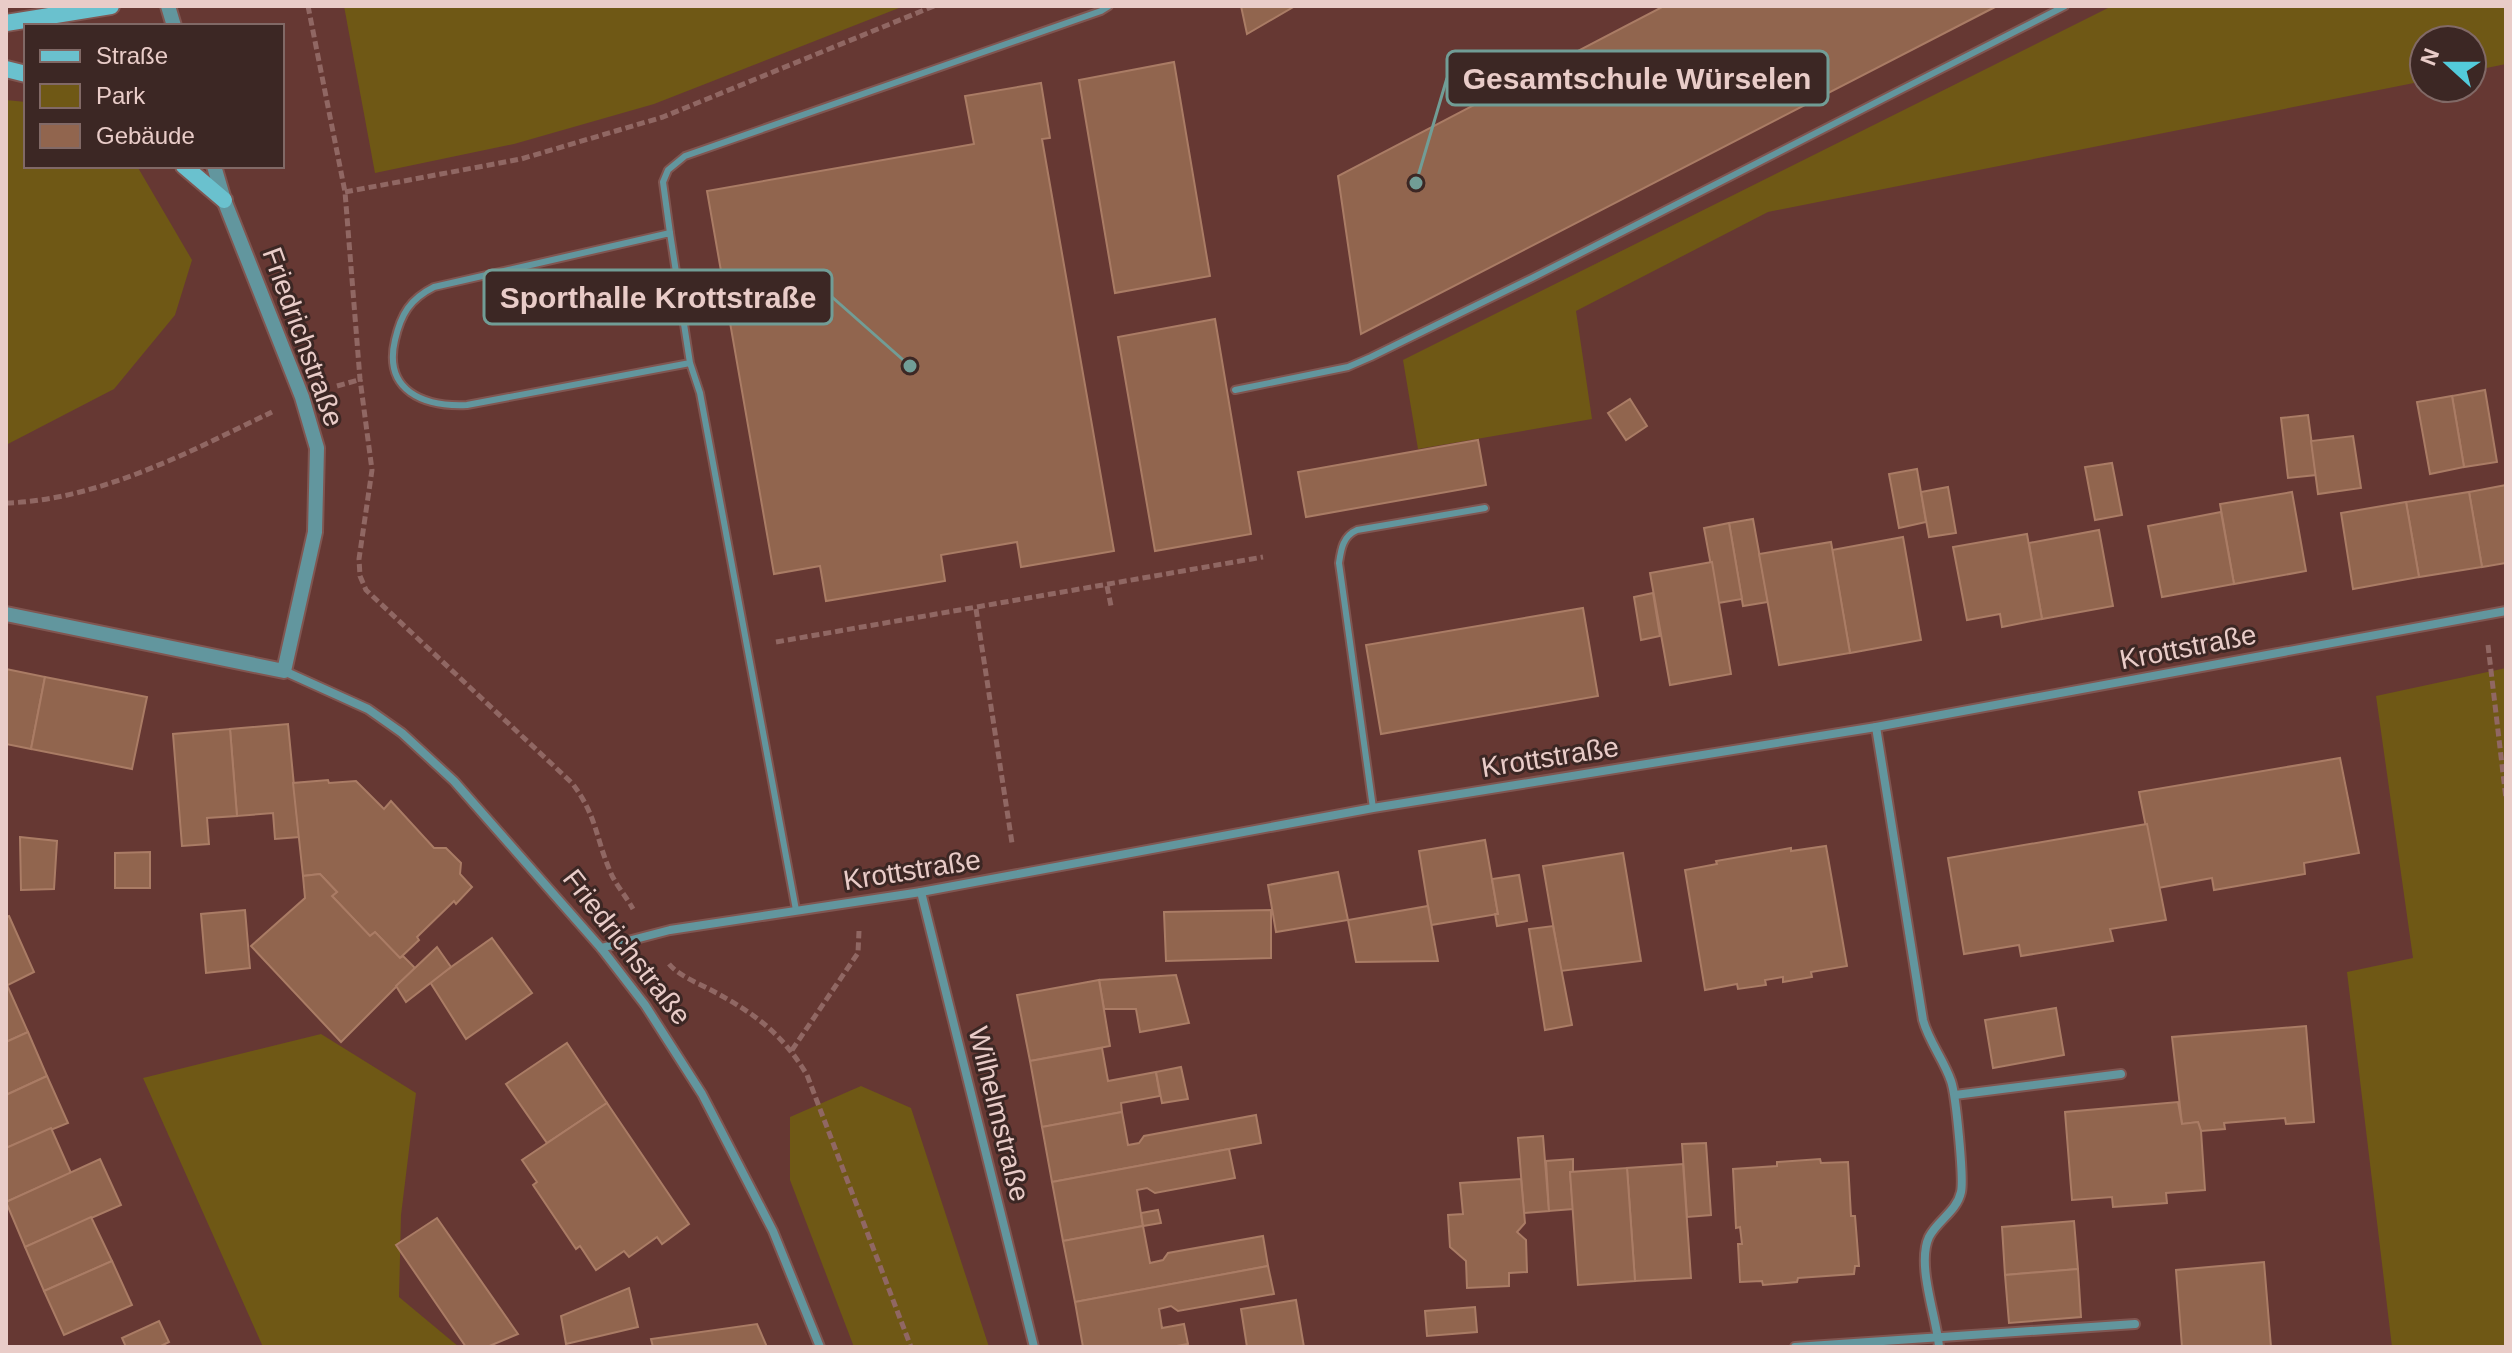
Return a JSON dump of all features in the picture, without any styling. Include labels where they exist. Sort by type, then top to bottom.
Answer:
[{"type":"main road","points":[[6,22],[23,6]]},
{"type":"main road","points":[[6,22],[111,6]]},
{"type":"main road","points":[[186,168],[224,200]]},
{"type":"street","name":"Friedrichstraße","points":[[215,168],[224,200],[302,397],[317,448],[315,532],[284,671]]},
{"type":"street","name":"Krottstraße","points":[[601,948],[649,934],[921,892],[1373,808],[1876,727],[2506,611]]},
{"type":"street","name":"Friedrichstraße","points":[[6,614],[284,671],[368,709],[402,733],[454,781],[601,948],[645,1005],[702,1094],[773,1231],[820,1347]]},
{"type":"street","points":[[1876,727],[1923,1020],[1951,1079],[1955,1095],[1961,1192],[1953,1209],[1934,1229],[1927,1242],[1927,1292],[1939,1342]]},
{"type":"street","name":"Wilhelmstraße","points":[[921,892],[1034,1347]]},
{"type":"street","points":[[1955,1095],[2121,1074]]},
{"type":"street","points":[[1795,1347],[1939,1342],[2135,1324]]},
{"type":"lane","points":[[796,910],[700,393],[690,363],[663,182],[668,170],[685,156],[1109,6]]},
{"type":"lane","points":[[1235,390],[1348,367],[1371,357],[2065,6]]},
{"type":"lane","points":[[670,233],[434,287],[412,301],[401,317],[392,353],[393,372],[407,391],[446,406],[467,405],[690,363]]},
{"type":"lane","points":[[1373,808],[1339,563],[1341,549],[1350,533],[1357,530],[1485,508]]},
{"type":"path","points":[[308,6],[345,192],[360,379],[372,470],[359,559],[360,576],[366,590],[572,783],[595,820],[610,871],[671,968],[743,1007],[772,1029],[792,1050],[807,1075],[911,1347]]},
{"type":"path","points":[[345,192],[521,159],[663,117],[934,6]]},
{"type":"path","points":[[6,503],[80,492],[164,463],[302,397],[360,379]]},
{"type":"path","points":[[748,647],[1263,557]]},
{"type":"path","points":[[1107,586],[1111,606]]},
{"type":"path","points":[[976,609],[1017,875]]},
{"type":"path","points":[[2483,615],[2506,799]]},
{"type":"path","points":[[792,1050],[858,953],[861,901]]},
{"type":"green space","points":[[344,6],[904,6],[654,104],[514,144],[375,173]]},
{"type":"green space","points":[[2112,6],[2506,6],[2506,64],[2488,68],[2488,24],[2408,24],[2408,84],[1768,212],[1576,311],[1592,419],[1418,449],[1403,360]]},
{"type":"green space","points":[[6,100],[24,102],[24,168],[138,168],[192,260],[175,315],[114,389],[6,445]]},
{"type":"green space","points":[[2506,668],[2506,1347],[2392,1347],[2347,972],[2413,958],[2376,696]]},
{"type":"green space","points":[[321,1034],[416,1093],[401,1215],[399,1297],[459,1347],[263,1347],[143,1078]]},
{"type":"green space","points":[[861,1086],[911,1108],[989,1347],[854,1347],[790,1180],[790,1117]]},
{"type":"building","points":[[1241,6],[1295,6],[1247,34]]},
{"type":"building","points":[[1664,6],[1997,6],[1361,334],[1338,176]]},
{"type":"building","points":[[1174,62],[1210,276],[1115,293],[1079,80]]},
{"type":"building","points":[[1041,83],[1050,138],[1042,139],[1114,551],[1021,567],[1017,542],[941,555],[945,581],[826,601],[820,566],[774,574],[707,191],[974,144],[965,96]]},
{"type":"building","points":[[1215,319],[1251,534],[1155,551],[1118,337]]},
{"type":"building","points":[[2485,390],[2497,462],[2464,467],[2452,396]]},
{"type":"building","points":[[2452,396],[2464,467],[2430,474],[2417,402]]},
{"type":"building","points":[[1630,399],[1647,426],[1626,440],[1608,413]]},
{"type":"building","points":[[2308,415],[2316,475],[2288,478],[2281,418]]},
{"type":"building","points":[[2353,436],[2361,488],[2318,494],[2311,441]]},
{"type":"building","points":[[1478,440],[1486,485],[1306,517],[1298,472]]},
{"type":"building","points":[[2112,463],[2122,515],[2095,520],[2085,467]]},
{"type":"building","points":[[1917,469],[1926,522],[1899,528],[1889,474]]},
{"type":"building","points":[[2506,485],[2506,563],[2482,567],[2469,492]]},
{"type":"building","points":[[1948,487],[1956,533],[1929,537],[1921,492]]},
{"type":"building","points":[[2292,492],[2306,571],[2234,584],[2220,504]]},
{"type":"building","points":[[2469,492],[2482,567],[2419,577],[2406,502]]},
{"type":"building","points":[[2406,502],[2419,577],[2353,589],[2341,513]]},
{"type":"building","points":[[2221,512],[2234,584],[2162,597],[2148,526]]},
{"type":"building","points":[[1753,519],[1768,602],[1743,606],[1729,523]]},
{"type":"building","points":[[1729,523],[1742,599],[1718,603],[1704,528]]},
{"type":"building","points":[[2099,530],[2113,606],[2042,619],[2029,543]]},
{"type":"building","points":[[2027,534],[2042,619],[2002,627],[2000,614],[1967,620],[1953,547]]},
{"type":"building","points":[[1903,537],[1921,640],[1850,653],[1832,550]]},
{"type":"building","points":[[1831,542],[1850,653],[1779,665],[1759,554]]},
{"type":"building","points":[[1712,562],[1731,674],[1670,685],[1650,573]]},
{"type":"building","points":[[1653,593],[1660,636],[1641,640],[1634,597]]},
{"type":"building","points":[[1583,608],[1598,696],[1381,734],[1366,645]]},
{"type":"building","points":[[6,669],[45,677],[31,749],[6,744]]},
{"type":"building","points":[[45,677],[147,697],[132,769],[31,749]]},
{"type":"building","points":[[288,724],[299,837],[275,839],[273,813],[237,816],[230,729]]},
{"type":"building","points":[[230,729],[237,816],[207,818],[209,844],[182,846],[173,734]]},
{"type":"building","points":[[2340,758],[2359,853],[2304,863],[2305,874],[2214,890],[2212,878],[2158,888],[2139,792]]},
{"type":"building","points":[[328,780],[329,783],[356,781],[384,809],[391,801],[434,848],[446,848],[461,863],[460,874],[472,887],[417,937],[419,940],[400,958],[375,932],[370,936],[332,896],[337,892],[320,874],[303,876],[293,783]]},
{"type":"building","points":[[2147,824],[2166,920],[2110,929],[2113,941],[2021,956],[2019,945],[1964,954],[1948,858]]},
{"type":"building","points":[[20,837],[57,841],[54,889],[21,890]]},
{"type":"building","points":[[1485,840],[1498,914],[1431,925],[1419,851]]},
{"type":"building","points":[[1826,846],[1847,966],[1811,972],[1812,977],[1783,982],[1783,977],[1765,980],[1766,985],[1738,989],[1737,984],[1705,990],[1685,870],[1717,864],[1716,861],[1791,848],[1791,851]]},
{"type":"building","points":[[150,852],[150,888],[115,888],[115,853]]},
{"type":"building","points":[[1623,853],[1641,961],[1561,971],[1543,866]]},
{"type":"building","points":[[1338,872],[1348,920],[1276,932],[1268,885]]},
{"type":"building","points":[[320,874],[337,892],[332,896],[370,936],[375,932],[400,958],[403,956],[415,968],[341,1042],[251,946],[305,898],[303,876]]},
{"type":"building","points":[[1519,875],[1527,921],[1497,926],[1492,879]]},
{"type":"building","points":[[1428,906],[1438,961],[1356,962],[1348,920]]},
{"type":"building","points":[[245,910],[250,968],[206,973],[201,914]]},
{"type":"building","points":[[1271,910],[1271,958],[1166,961],[1164,912]]},
{"type":"building","points":[[9,916],[34,972],[6,986],[6,917]]},
{"type":"building","points":[[1553,926],[1572,1025],[1545,1030],[1529,929]]},
{"type":"building","points":[[492,938],[532,993],[466,1039],[430,982]]},
{"type":"building","points":[[437,947],[451,967],[406,1002],[396,986]]},
{"type":"building","points":[[1176,975],[1189,1023],[1140,1032],[1136,1009],[1104,1009],[1099,980]]},
{"type":"building","points":[[1099,980],[1110,1046],[1030,1061],[1017,995]]},
{"type":"building","points":[[6,986],[28,1032],[6,1042]]},
{"type":"building","points":[[2056,1008],[2064,1055],[1993,1068],[1985,1020]]},
{"type":"building","points":[[2306,1026],[2314,1122],[2286,1124],[2285,1118],[2224,1123],[2225,1129],[2201,1131],[2198,1122],[2182,1124],[2172,1037]]},
{"type":"building","points":[[28,1032],[47,1076],[6,1095],[6,1042]]},
{"type":"building","points":[[567,1043],[607,1103],[547,1143],[506,1084]]},
{"type":"building","points":[[1102,1048],[1108,1081],[1156,1072],[1160,1096],[1121,1103],[1122,1112],[1042,1127],[1030,1061]]},
{"type":"building","points":[[1181,1067],[1188,1099],[1162,1103],[1156,1072]]},
{"type":"building","points":[[47,1076],[68,1123],[6,1148],[6,1095]]},
{"type":"building","points":[[2178,1102],[2182,1124],[2198,1122],[2201,1131],[2205,1190],[2166,1193],[2167,1203],[2113,1207],[2112,1197],[2072,1200],[2065,1112]]},
{"type":"building","points":[[607,1103],[689,1224],[662,1244],[657,1237],[629,1257],[624,1251],[596,1270],[580,1246],[576,1249],[533,1185],[537,1182],[522,1160]]},
{"type":"building","points":[[1122,1112],[1128,1145],[1139,1143],[1144,1136],[1256,1115],[1261,1143],[1052,1182],[1042,1127]]},
{"type":"building","points":[[51,1128],[71,1173],[6,1202],[6,1148]]},
{"type":"building","points":[[1543,1136],[1549,1211],[1524,1213],[1518,1138]]},
{"type":"building","points":[[1706,1143],[1711,1215],[1687,1217],[1682,1144]]},
{"type":"building","points":[[1229,1149],[1235,1178],[1155,1193],[1147,1188],[1137,1190],[1143,1226],[1063,1241],[1052,1182]]},
{"type":"building","points":[[100,1159],[121,1205],[25,1247],[6,1202]]},
{"type":"building","points":[[1573,1159],[1573,1172],[1570,1172],[1573,1209],[1549,1211],[1546,1161]]},
{"type":"building","points":[[1820,1159],[1821,1163],[1848,1162],[1851,1216],[1855,1216],[1859,1266],[1855,1266],[1854,1274],[1798,1278],[1797,1282],[1763,1285],[1762,1281],[1740,1282],[1738,1244],[1742,1244],[1740,1227],[1736,1228],[1733,1169]]},
{"type":"building","points":[[1683,1164],[1691,1278],[1635,1281],[1627,1168]]},
{"type":"building","points":[[1627,1168],[1635,1281],[1578,1285],[1570,1172]]},
{"type":"building","points":[[1521,1179],[1525,1223],[1517,1232],[1526,1240],[1527,1272],[1509,1273],[1509,1286],[1467,1288],[1466,1261],[1450,1247],[1448,1215],[1463,1214],[1460,1183]]},
{"type":"building","points":[[1158,1210],[1161,1223],[1143,1226],[1141,1213]]},
{"type":"building","points":[[91,1217],[112,1261],[44,1291],[25,1247]]},
{"type":"building","points":[[437,1218],[518,1334],[487,1347],[466,1347],[396,1245]]},
{"type":"building","points":[[2074,1221],[2078,1269],[2005,1275],[2002,1227]]},
{"type":"building","points":[[1143,1226],[1150,1263],[1163,1260],[1168,1253],[1263,1236],[1268,1266],[1075,1302],[1063,1241]]},
{"type":"building","points":[[112,1261],[132,1305],[64,1335],[44,1291]]},
{"type":"building","points":[[2264,1262],[2271,1347],[2182,1347],[2176,1270]]},
{"type":"building","points":[[1268,1266],[1274,1294],[1178,1311],[1171,1306],[1159,1309],[1162,1328],[1184,1324],[1188,1344],[1171,1347],[1083,1347],[1075,1302]]},
{"type":"building","points":[[2078,1269],[2081,1317],[2009,1323],[2005,1275]]},
{"type":"building","points":[[629,1288],[638,1327],[566,1344],[561,1316]]},
{"type":"building","points":[[1296,1300],[1304,1347],[1247,1347],[1241,1309]]},
{"type":"building","points":[[1475,1307],[1477,1332],[1427,1336],[1425,1311]]},
{"type":"building","points":[[159,1321],[169,1342],[159,1347],[126,1347],[122,1338]]},
{"type":"building","points":[[757,1324],[767,1347],[653,1347],[651,1339]]},
{"type":"place","name":"Gesamtschule Würselen","points":[[1416,183]]},
{"type":"place","name":"Sporthalle Krottstraße","points":[[910,366]]}]
